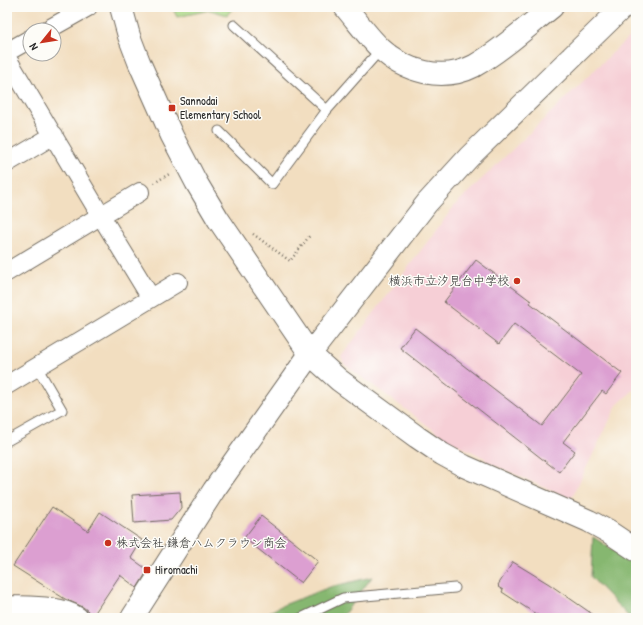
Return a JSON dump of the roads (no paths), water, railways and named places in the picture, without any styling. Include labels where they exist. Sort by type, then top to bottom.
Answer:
[{"type":"street","points":[[61,22],[88,7]]},
{"type":"street","points":[[121,7],[129,36],[139,62],[172,136],[196,182],[218,219],[310,354],[339,380],[442,454],[464,466],[589,521],[636,550]]},
{"type":"street","points":[[345,7],[381,49],[400,63],[419,71],[436,74],[456,72],[473,66],[489,56],[552,7]]},
{"type":"street","points":[[132,618],[214,490],[310,354],[427,204],[463,163],[623,7]]},
{"type":"street","points":[[7,52],[22,44]]},
{"type":"street","points":[[7,58],[54,135],[100,216],[151,298]]},
{"type":"street","points":[[7,163],[54,135]]},
{"type":"street","points":[[7,272],[140,192]]},
{"type":"street","points":[[7,385],[178,282]]},
{"type":"street","points":[[7,607],[56,610],[71,614],[77,618]]},
{"type":"lane","points":[[234,25],[327,110]]},
{"type":"lane","points":[[219,131],[272,184],[327,110],[381,49]]},
{"type":"lane","points":[[7,441],[62,410],[37,367]]},
{"type":"lane","points":[[301,618],[343,598],[455,588]]},
{"type":"place","name":"Sannodai Elementary School","points":[[172,108]]},
{"type":"place","name":"横浜市立汐見台中学校","points":[[517,281]]},
{"type":"place","name":"株式会社 鎌倉ハムクラウン商会","points":[[108,543]]},
{"type":"place","name":"Hiromachi","points":[[147,570]]}]
